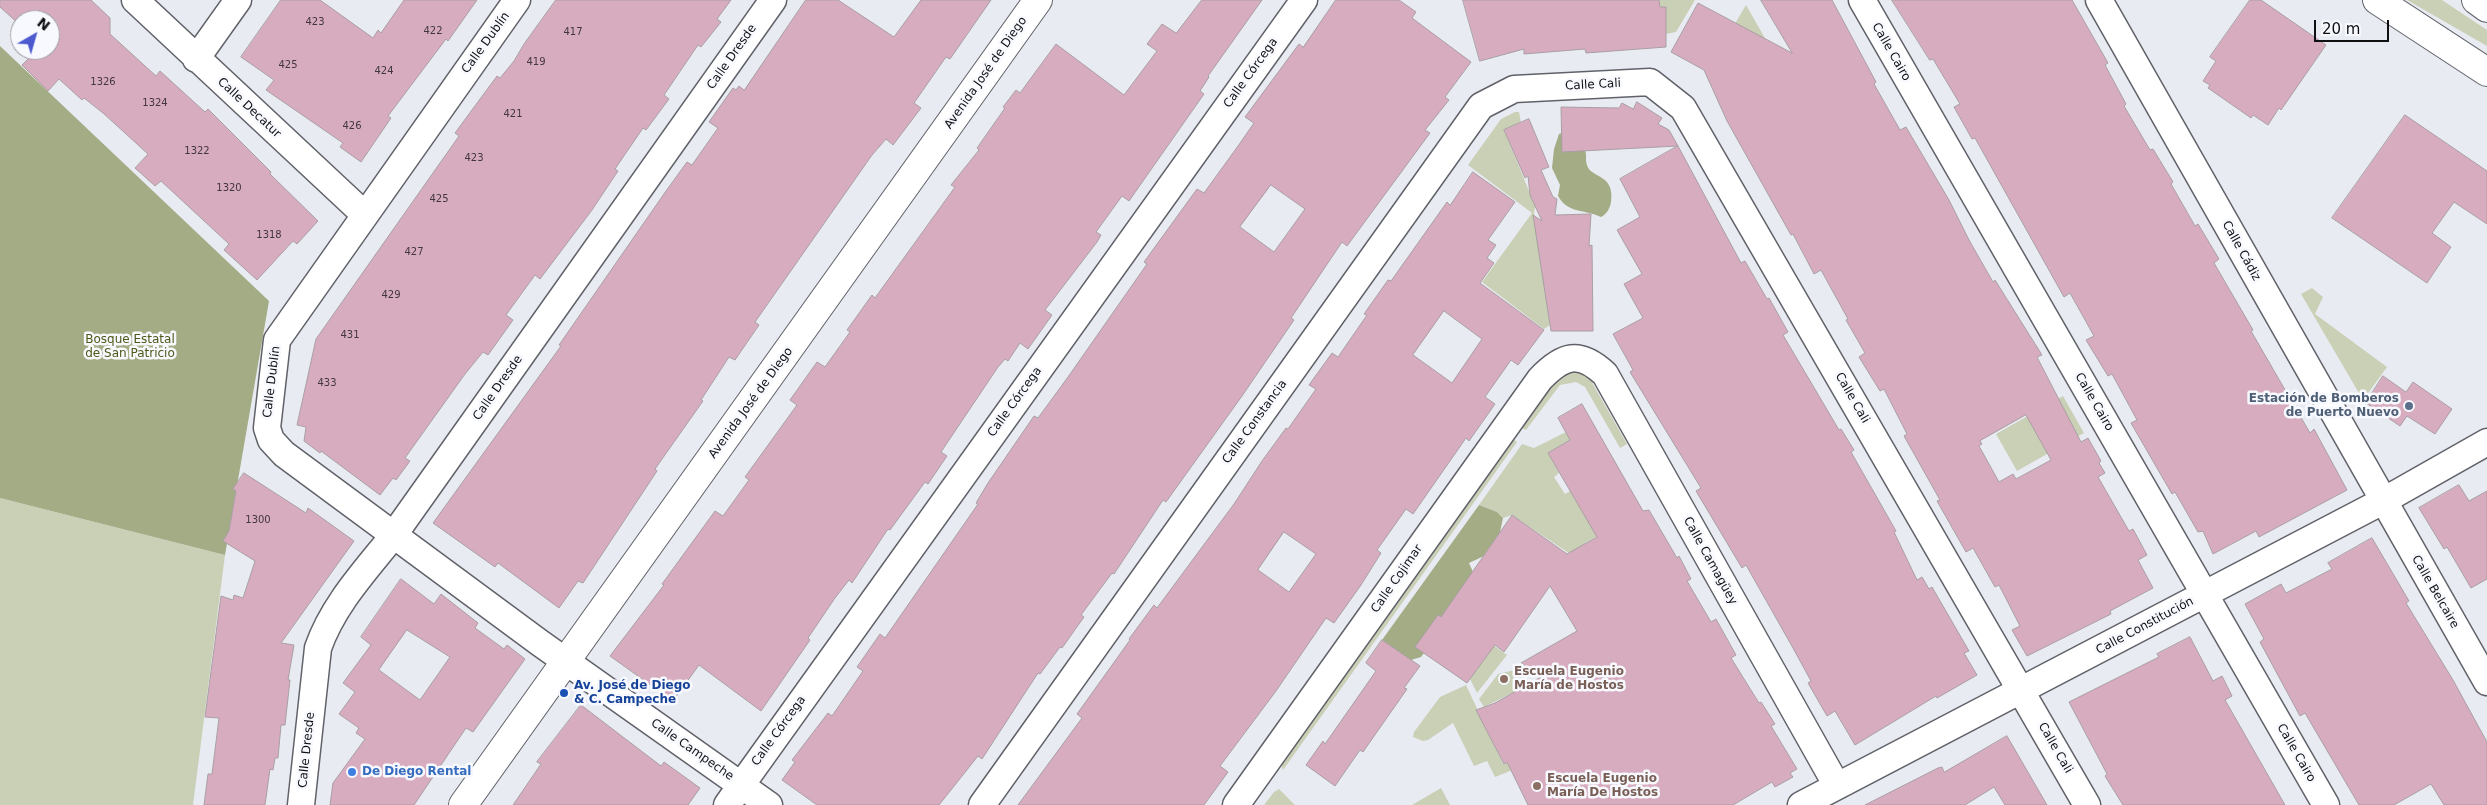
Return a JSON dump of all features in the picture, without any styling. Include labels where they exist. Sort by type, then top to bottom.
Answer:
[{"type":"main road","name":"Avenida José de Diego","points":[[464,805],[1038,0]]},
{"type":"main road","points":[[2377,0],[2487,72]]},
{"type":"main road","points":[[2476,0],[2487,8]]},
{"type":"street","name":"Calle Decatur","points":[[135,0],[364,214]]},
{"type":"street","points":[[196,59],[238,0]]},
{"type":"street","name":"Calle Dublín","points":[[517,0],[364,214],[277,340],[267,428],[271,440],[284,454],[393,536],[566,661]]},
{"type":"street","name":"Calle Dresde","points":[[301,805],[318,648],[326,626],[346,596],[393,536],[773,0]]},
{"type":"street","name":"Calle Córcega","points":[[734,795],[1304,0]]},
{"type":"street","name":"Calle Cairo","points":[[1862,0],[2326,805]]},
{"type":"street","name":"Calle Cádiz","points":[[2099,0],[2383,501]]},
{"type":"street","name":"Calle Cali","points":[[1558,87],[1650,82],[1684,108],[2087,805]]},
{"type":"street","name":"Calle Constancia","points":[[982,805],[1481,106],[1514,90],[1558,87]]},
{"type":"street","name":"Calle Camagüey","points":[[1565,359],[1579,358],[1592,363],[1605,374],[1837,786]]},
{"type":"street","name":"Calle Cojimar","points":[[1236,805],[1540,379],[1553,366],[1565,359]]},
{"type":"street","name":"Calle Constitución","points":[[1801,805],[2383,501],[2487,442]]},
{"type":"street","name":"Calle Belcaire","points":[[2383,501],[2487,682]]},
{"type":"street","name":"Calle Campeche","points":[[566,661],[734,795],[769,805]]},
{"type":"green space","points":[[1659,0],[1695,0],[1676,32],[1666,34],[1666,7],[1660,7]]},
{"type":"green space","points":[[2407,0],[2442,0],[2487,30],[2487,46]]},
{"type":"green space","points":[[1746,5],[1770,47],[1729,34]]},
{"type":"green space","name":"Bosque Estatal de San Patricio","points":[[0,46],[10,55],[10,60],[15,60],[269,301],[225,555],[0,498]]},
{"type":"green space","points":[[1519,112],[1521,123],[1504,130],[1533,201],[1537,199],[1534,212],[1550,325],[1544,329],[1482,282],[1532,213],[1468,165],[1501,119]]},
{"type":"green space","points":[[1562,133],[1585,150],[1586,163],[1589,169],[1610,186],[1611,204],[1607,213],[1601,217],[1567,206],[1558,196],[1560,185],[1552,168],[1554,149],[1559,134]]},
{"type":"green space","points":[[2312,288],[2323,297],[2315,314],[2387,367],[2363,400],[2301,294]]},
{"type":"green space","points":[[1575,371],[1590,379],[1627,444],[1620,448],[1585,387],[1576,382],[1560,385],[1526,430],[1518,426],[1555,376]]},
{"type":"green space","points":[[2063,396],[2084,433],[2017,471],[1996,434]]},
{"type":"green space","points":[[1566,432],[1570,440],[1548,453],[1559,473],[1554,477],[1565,494],[1603,472],[1592,528],[1638,502],[1642,511],[1585,543],[1603,576],[1512,515],[1503,518],[1497,512],[1479,505],[1522,444],[1534,448]]},
{"type":"green space","points":[[1511,438],[1517,442],[1283,770],[1279,759]]},
{"type":"green space","points":[[0,498],[225,555],[193,805],[0,805]]},
{"type":"green space","points":[[1479,505],[1497,512],[1503,518],[1500,532],[1484,556],[1469,563],[1473,572],[1445,620],[1438,615],[1416,647],[1424,653],[1421,657],[1411,660],[1382,640]]},
{"type":"green space","points":[[1452,616],[1507,655],[1477,693],[1470,679],[1490,652]]},
{"type":"green space","points":[[1523,668],[1538,747],[1510,694],[1484,707],[1479,699],[1498,674]]},
{"type":"green space","points":[[1466,685],[1503,764],[1511,761],[1515,769],[1495,777],[1487,761],[1474,766],[1453,723],[1428,740],[1423,741],[1413,737],[1414,732],[1440,697]]},
{"type":"green space","points":[[1441,788],[1450,805],[1412,805]]},
{"type":"green space","points":[[1279,789],[1295,805],[1264,805],[1274,792]]},
{"type":"building","points":[[0,0],[91,0],[110,18],[110,34],[156,76],[160,71],[205,112],[208,109],[318,221],[297,244],[293,241],[257,280],[224,250],[229,244],[161,181],[155,186],[135,168],[148,154],[103,113],[84,98],[82,100],[59,79],[48,91],[22,65],[27,60],[60,60],[60,10],[10,10],[10,16],[0,7]]},
{"type":"building","points":[[281,0],[320,0],[373,38],[378,30],[381,33],[404,0],[477,0],[448,41],[446,39],[388,116],[391,118],[361,162],[340,147],[343,143],[266,90],[274,80],[241,57]]},
{"type":"building","points":[[556,0],[731,0],[717,19],[721,22],[701,47],[698,45],[664,95],[669,99],[646,130],[643,128],[615,169],[618,171],[592,210],[540,279],[535,275],[506,315],[513,320],[488,355],[483,352],[465,374],[405,458],[410,461],[396,480],[393,478],[380,495],[321,451],[320,453],[304,441],[306,427],[297,425],[316,339],[459,136],[455,133],[497,76],[500,78],[514,61]]},
{"type":"building","points":[[806,0],[838,0],[894,37],[921,0],[991,0],[950,59],[946,57],[914,103],[921,108],[893,145],[886,139],[872,155],[755,322],[759,325],[735,360],[729,357],[701,400],[703,401],[655,469],[657,471],[583,583],[578,581],[559,608],[498,563],[495,567],[433,523],[561,346],[559,345],[666,191],[687,162],[692,165],[718,128],[709,122],[733,88],[736,90],[739,86],[744,90]]},
{"type":"building","points":[[1202,0],[1262,0],[1208,76],[1200,91],[1204,94],[1129,201],[1122,196],[1096,232],[1101,235],[1097,242],[1045,310],[1052,315],[1028,349],[1020,343],[1008,361],[1005,359],[998,367],[941,452],[947,456],[928,484],[925,482],[890,530],[888,529],[852,583],[849,580],[835,598],[808,638],[810,640],[761,711],[699,665],[673,701],[610,656],[664,585],[662,584],[715,511],[723,516],[749,480],[745,477],[797,405],[790,400],[817,362],[825,367],[850,332],[847,330],[872,295],[875,298],[955,187],[951,185],[979,150],[977,148],[1005,108],[1003,107],[1016,90],[1020,93],[1056,44],[1124,95],[1157,51],[1147,44],[1162,24],[1176,33]]},
{"type":"building","points":[[1336,0],[1399,0],[1416,12],[1412,18],[1471,62],[1445,97],[1449,100],[1425,130],[1430,133],[1347,246],[1342,242],[1291,318],[1294,320],[1242,396],[1166,502],[1163,500],[1114,574],[1112,573],[1081,615],[1084,617],[1062,648],[1060,647],[1040,674],[1038,673],[982,759],[978,756],[939,805],[817,805],[782,780],[795,762],[792,760],[828,713],[832,716],[863,671],[857,667],[880,634],[885,638],[978,504],[976,503],[988,483],[1034,416],[1038,418],[1147,264],[1144,262],[1197,189],[1204,193],[1254,123],[1245,117],[1299,44],[1303,47]],"holes":[[[1271,185],[1305,209],[1274,252],[1240,227]]]},
{"type":"building","points":[[1463,0],[1659,0],[1660,7],[1666,7],[1666,47],[1586,53],[1585,49],[1524,54],[1524,49],[1480,61]]},
{"type":"building","points":[[1761,0],[1832,0],[1876,82],[1874,84],[1900,130],[1906,127],[1949,200],[1993,282],[1995,280],[2042,355],[2037,357],[2081,442],[2088,438],[2101,461],[2099,463],[2105,473],[2098,477],[2129,531],[2133,529],[2147,555],[2138,560],[2153,588],[2110,611],[2111,614],[2027,656],[2012,630],[2020,626],[1999,585],[1995,587],[1973,548],[1966,552],[1937,501],[1940,500],[1904,436],[1907,434],[1884,389],[1880,391],[1859,357],[1865,353],[1846,320],[1848,319],[1821,270],[1814,274],[1793,234],[1791,235],[1727,121],[1704,70],[1671,52],[1698,3],[1792,53]],"holes":[[[2026,415],[2051,460],[2016,479],[2013,474],[1999,482],[1979,446],[1982,444],[1980,441]]]},
{"type":"building","points":[[1892,0],[2072,0],[2108,63],[2105,65],[2126,104],[2124,106],[2150,150],[2153,149],[2173,182],[2171,184],[2195,226],[2198,224],[2219,259],[2214,263],[2253,330],[2251,331],[2310,433],[2314,429],[2347,490],[2259,537],[2256,531],[2213,554],[2203,531],[2198,532],[2175,492],[2172,494],[2131,423],[2137,420],[2112,374],[2108,376],[2086,340],[2094,336],[2070,293],[2064,297],[1975,138],[1972,139],[1954,107],[1960,104],[1933,59],[1930,60]]},
{"type":"building","points":[[2250,0],[2261,0],[2326,45],[2281,110],[2279,108],[2268,125],[2253,115],[2251,118],[2208,88],[2210,85],[2203,81],[2216,61],[2210,57]]},
{"type":"building","points":[[1637,102],[1662,118],[1658,124],[1669,130],[1678,146],[1562,152],[1561,107],[1619,108],[1622,103],[1633,109]]},
{"type":"building","points":[[2405,115],[2487,171],[2487,224],[2454,202],[2432,233],[2451,247],[2427,283],[2332,218]]},
{"type":"building","points":[[1529,119],[1549,167],[1541,170],[1553,197],[1557,199],[1555,215],[1591,214],[1589,246],[1592,245],[1593,331],[1551,331],[1533,215],[1542,221],[1530,195],[1528,176],[1525,178],[1504,130]]},
{"type":"building","points":[[1678,146],[1741,263],[1745,261],[1767,299],[1769,298],[1788,332],[1783,335],[1839,430],[1841,429],[1854,450],[1851,452],[1896,531],[1894,532],[1917,580],[1922,577],[1929,589],[1932,587],[1969,651],[1964,653],[1977,675],[1937,698],[1936,696],[1855,745],[1835,711],[1827,716],[1808,683],[1811,681],[1746,565],[1742,568],[1696,491],[1701,488],[1630,372],[1633,370],[1613,334],[1643,318],[1624,284],[1642,274],[1617,230],[1640,217],[1620,179]]},
{"type":"building","points":[[1473,172],[1515,202],[1488,240],[1496,245],[1487,258],[1494,263],[1480,283],[1544,330],[1518,365],[1511,360],[1485,397],[1495,404],[1469,441],[1466,438],[1413,514],[1406,509],[1377,550],[1381,553],[1334,623],[1326,618],[1276,691],[1220,766],[1228,772],[1204,805],[1018,805],[1082,718],[1077,714],[1129,639],[1154,605],[1157,608],[1316,389],[1309,385],[1332,353],[1338,357],[1367,315],[1364,314],[1388,280],[1391,281],[1447,202],[1450,205]],"holes":[[[1444,311],[1482,339],[1452,383],[1413,355]],[[1284,532],[1316,554],[1289,592],[1258,570]]]},
{"type":"building","name":"Estación de Bomberos de Puerto Nuevo","points":[[2383,376],[2406,392],[2413,382],[2452,409],[2435,434],[2407,416],[2400,426],[2366,403]]},
{"type":"building","points":[[1582,404],[1643,511],[1649,510],[1677,558],[1679,556],[1691,579],[1687,581],[1711,622],[1716,619],[1736,655],[1731,658],[1759,703],[1761,702],[1775,724],[1771,726],[1797,769],[1790,773],[1793,777],[1775,787],[1772,782],[1733,805],[1528,805],[1507,762],[1504,764],[1476,710],[1495,703],[1541,677],[1521,663],[1577,631],[1550,586],[1504,652],[1495,645],[1467,683],[1415,647],[1438,615],[1441,617],[1512,515],[1567,554],[1597,537],[1548,453],[1570,440],[1558,418]]},
{"type":"building","points":[[244,473],[306,513],[308,508],[354,541],[281,643],[294,645],[288,680],[290,680],[285,725],[281,725],[278,758],[275,758],[273,770],[270,769],[265,805],[204,805],[208,774],[212,774],[219,718],[205,717],[221,596],[233,600],[234,595],[243,598],[255,561],[223,541],[229,531],[236,491],[233,489]]},
{"type":"building","points":[[2459,485],[2469,501],[2487,491],[2487,579],[2471,588],[2447,547],[2444,549],[2419,508]]},
{"type":"building","points":[[2372,538],[2409,601],[2406,603],[2453,680],[2487,742],[2487,805],[2444,805],[2431,784],[2394,805],[2359,805],[2305,713],[2300,716],[2260,642],[2264,639],[2245,604],[2281,584],[2286,593],[2332,569],[2328,563]]},
{"type":"building","points":[[401,579],[434,604],[441,594],[478,623],[475,628],[504,649],[507,645],[525,659],[473,732],[466,728],[414,805],[330,805],[333,783],[365,739],[356,733],[359,728],[339,714],[355,692],[343,683],[371,645],[361,637]],"holes":[[[407,630],[450,657],[420,700],[379,670]]]},
{"type":"building","points":[[2190,637],[2213,681],[2222,676],[2232,696],[2225,700],[2285,805],[2123,805],[2105,776],[2107,774],[2069,702],[2159,657],[2157,654]]},
{"type":"building","points":[[1382,640],[1420,666],[1404,688],[1407,689],[1363,752],[1360,750],[1335,786],[1306,765],[1323,741],[1325,744],[1376,671],[1366,663]]},
{"type":"building","points":[[581,705],[661,766],[664,762],[700,788],[688,805],[513,805],[541,764],[537,762]]},
{"type":"building","points":[[2007,736],[2047,805],[2005,805],[1994,787],[1965,805],[1865,805],[1938,768],[1942,767],[1944,772]]},
{"type":"place","name":"Estación de Bomberos de Puerto Nuevo","points":[[2409,406]]},
{"type":"place","name":"Escuela Eugenio María de Hostos","points":[[1504,679]]},
{"type":"place","name":"Av. José de Diego & C. Campeche","points":[[564,693]]},
{"type":"place","name":"De Diego Rental","points":[[352,772]]},
{"type":"place","name":"Escuela Eugenio María De Hostos","points":[[1537,786]]}]
